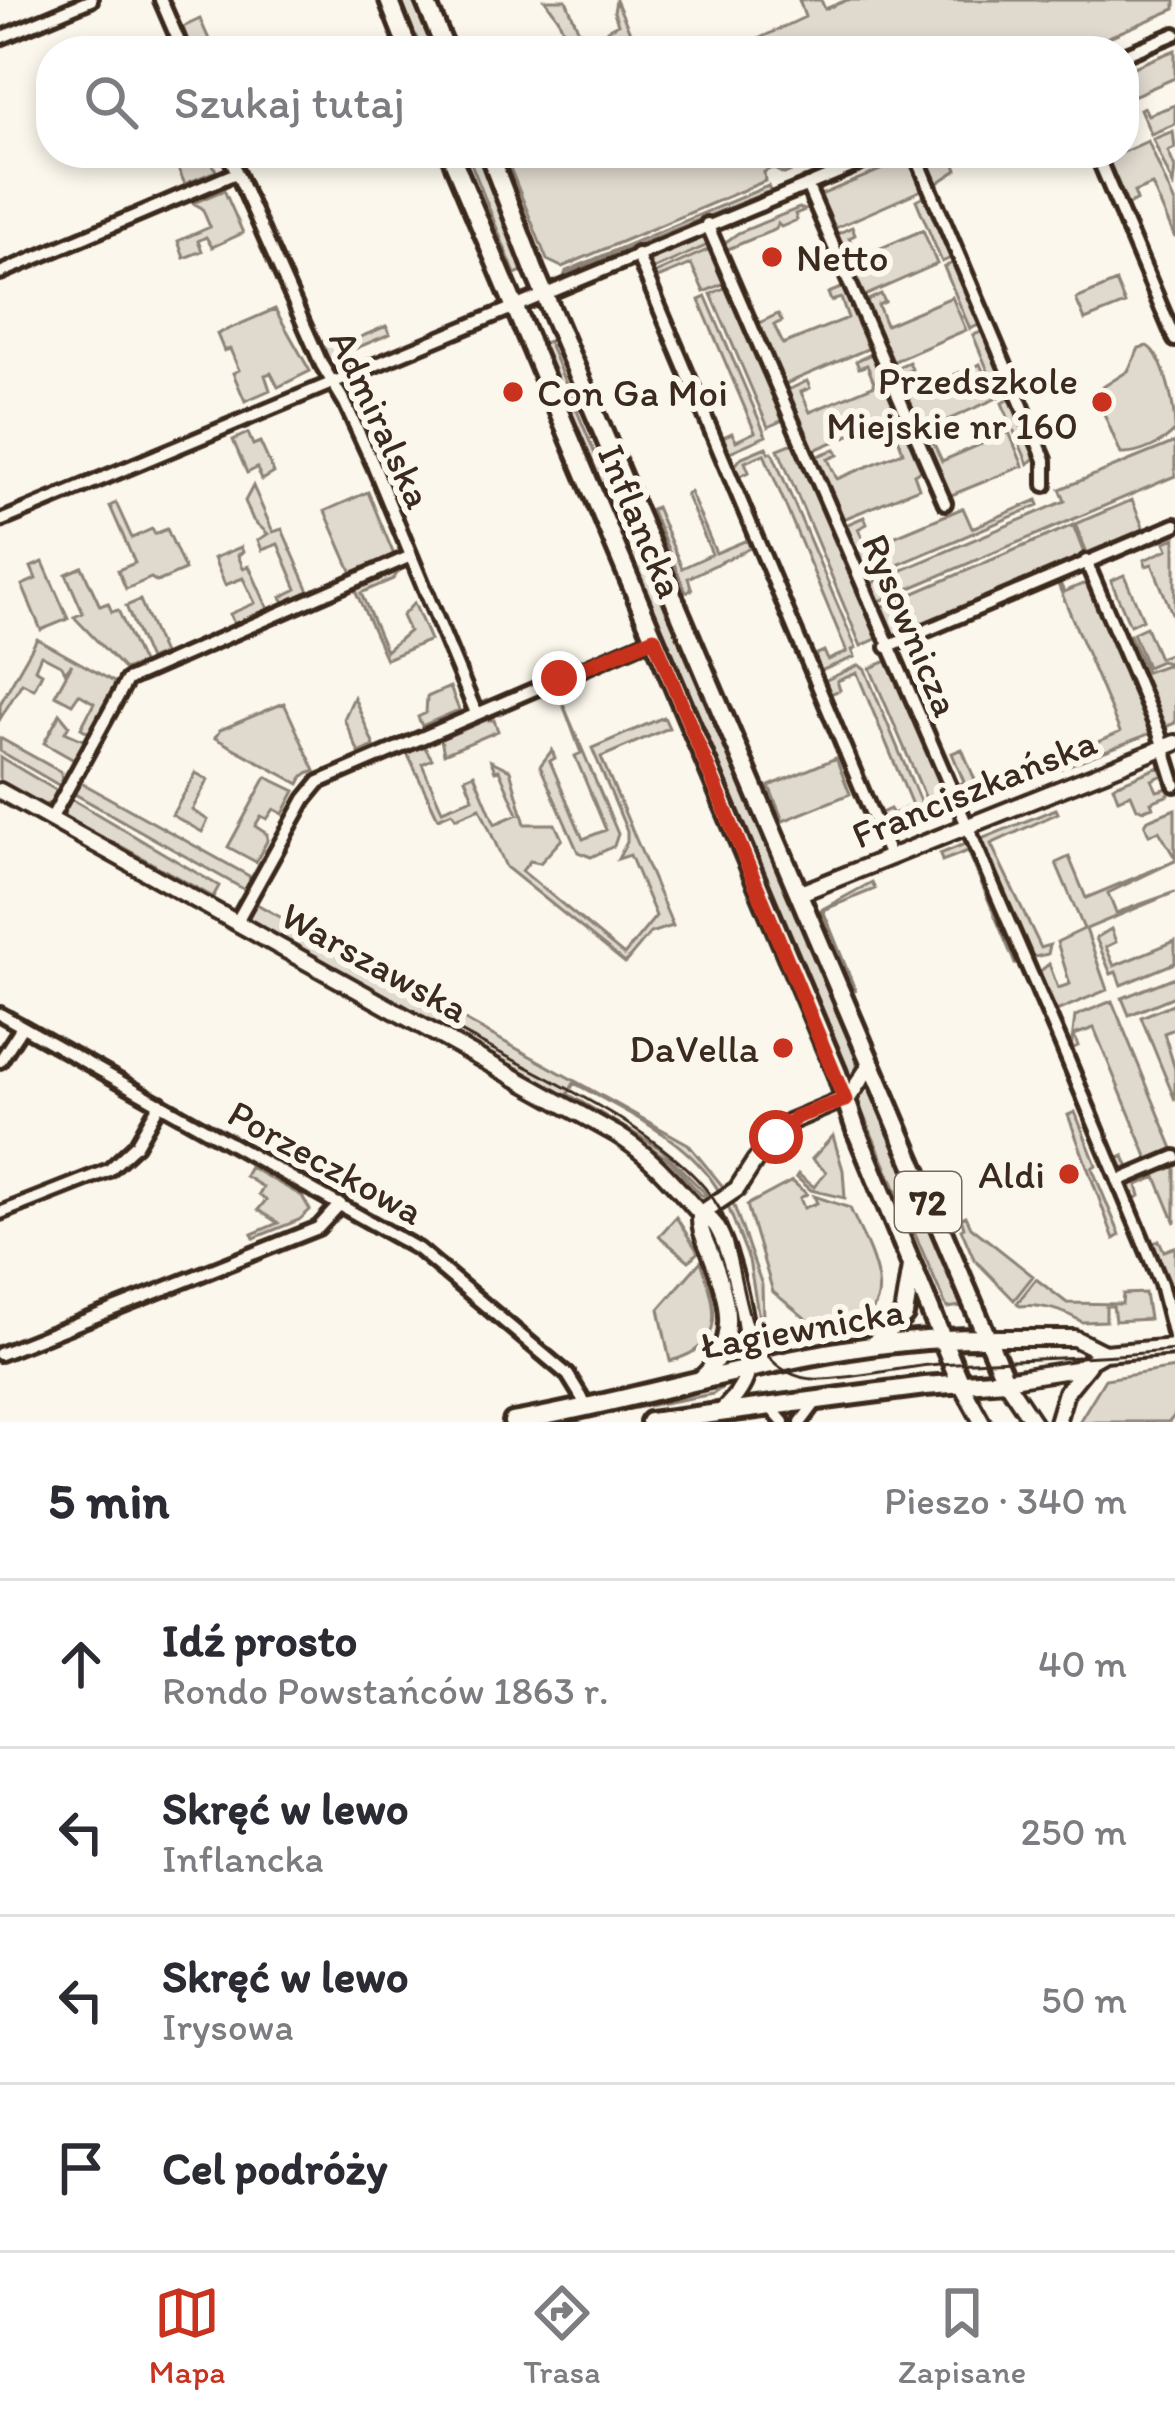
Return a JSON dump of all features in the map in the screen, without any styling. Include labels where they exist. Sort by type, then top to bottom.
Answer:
[{"type":"main road","points":[[388,0],[403,36]]},
{"type":"main road","points":[[425,0],[440,36]]},
{"type":"main road","name":"Inflancka","points":[[456,168],[960,1382]]},
{"type":"main road","name":"Inflancka","points":[[494,168],[1004,1380]]},
{"type":"main road","name":"72","points":[[871,1345],[903,1318],[912,1266]]},
{"type":"main road","name":"Łagiewnicka","points":[[513,1422],[749,1367],[871,1345],[985,1338]]},
{"type":"main road","name":"Łagiewnicka","points":[[650,1422],[1004,1380]]},
{"type":"street","points":[[0,38],[91,0]]},
{"type":"street","points":[[160,0],[176,36]]},
{"type":"street","points":[[1139,50],[1175,34]]},
{"type":"street","name":"Admiralska","points":[[234,168],[345,404],[476,713]]},
{"type":"street","points":[[0,521],[848,168]]},
{"type":"street","points":[[921,168],[1045,460],[1045,485]]},
{"type":"street","points":[[1102,168],[1175,340]]},
{"type":"street","points":[[0,273],[236,173]]},
{"type":"street","points":[[807,185],[945,503]]},
{"type":"street","name":"Rysownicza","points":[[707,224],[1118,1180],[1161,1284],[1175,1343]]},
{"type":"street","points":[[637,254],[890,857]]},
{"type":"street","points":[[887,647],[1175,525]]},
{"type":"street","points":[[51,819],[128,680],[411,556]]},
{"type":"street","points":[[1086,562],[1169,746],[1175,785]]},
{"type":"street","points":[[236,923],[314,786],[337,772],[654,638]]},
{"type":"street","name":"Franciszkańska","points":[[798,894],[1169,746]]},
{"type":"street","name":"Warszawska","points":[[0,791],[622,1138],[667,1173],[700,1214],[713,1222],[733,1268],[749,1367]]},
{"type":"street","name":"Porzeczkowa","points":[[0,1014],[340,1204],[443,1267],[568,1375],[587,1406]]},
{"type":"street","points":[[0,1060],[22,1027]]},
{"type":"street","points":[[700,1214],[737,1189],[789,1122],[845,1100],[870,1065]]},
{"type":"street","points":[[0,1213],[109,1170],[136,1145],[160,1103]]},
{"type":"street","points":[[1118,1180],[1175,1157]]},
{"type":"street","points":[[0,1354],[319,1228],[340,1204]]},
{"type":"street","name":"Warszawska","points":[[700,1214],[700,1231],[722,1291],[728,1332],[721,1355],[700,1379]]},
{"type":"street","name":"Łagiewnicka","points":[[985,1338],[1074,1339],[1104,1354]]},
{"type":"street","name":"Łagiewnicka","points":[[1004,1380],[1089,1364],[1104,1354],[1175,1343]]},
{"type":"street","points":[[1057,1422],[1066,1392],[1089,1364]]},
{"type":"street","points":[[721,1412],[744,1383],[749,1367]]},
{"type":"street","points":[[1004,1380],[1033,1422]]},
{"type":"street","points":[[960,1382],[982,1422]]},
{"type":"street","points":[[802,1422],[816,1402]]},
{"type":"street","points":[[770,1407],[783,1422]]},
{"type":"shaded area","points":[[399,0],[415,0],[430,36],[413,36]]},
{"type":"shaded area","points":[[545,0],[566,0],[581,36],[566,36]]},
{"type":"shaded area","points":[[616,0],[632,36],[610,36],[607,30],[618,24]]},
{"type":"shaded area","points":[[799,0],[821,0],[825,9],[847,0],[1175,0],[1175,9],[1111,36],[764,36],[805,17]]},
{"type":"shaded area","points":[[200,19],[207,36],[186,36],[183,27]]},
{"type":"shaded area","points":[[1175,50],[1175,78],[1139,94],[1139,65]]},
{"type":"shaded area","points":[[1175,105],[1175,124],[1151,134],[1140,109],[1144,107],[1148,115]]},
{"type":"shaded area","points":[[1173,131],[1175,148],[1168,151],[1175,168],[1173,185],[1153,139]]},
{"type":"shaded area","points":[[1148,141],[1175,204],[1175,238],[1152,185],[1134,192],[1137,200],[1128,205],[1112,168],[1139,168],[1139,145]]},
{"type":"shaded area","points":[[178,168],[215,168],[216,171],[185,184]]},
{"type":"shaded area","points":[[473,168],[483,168],[524,270],[515,274]]},
{"type":"shaded area","points":[[510,168],[772,168],[764,172],[765,181],[562,267],[547,260]]},
{"type":"shaded area","points":[[885,168],[915,168],[924,189],[833,229],[818,196]]},
{"type":"shaded area","points":[[926,168],[956,168],[957,170],[933,186]]},
{"type":"shaded area","points":[[768,186],[770,191],[565,274],[566,271]]},
{"type":"shaded area","points":[[224,190],[243,233],[212,247],[206,237],[198,241],[202,251],[184,258],[178,241],[210,227],[202,208],[193,203]]},
{"type":"shaded area","points":[[926,195],[953,257],[942,262],[916,200]]},
{"type":"shaded area","points":[[799,208],[805,210],[795,214],[797,220],[778,224],[728,249],[723,244],[738,233]]},
{"type":"shaded area","points":[[852,227],[855,235],[849,238],[858,258],[923,230],[937,264],[862,297],[835,235]]},
{"type":"shaded area","points":[[704,235],[710,244],[649,271],[646,259]]},
{"type":"shaded area","points":[[712,248],[727,282],[704,292],[691,264],[653,280],[651,275]]},
{"type":"shaded area","points":[[955,262],[981,324],[970,329],[944,267]]},
{"type":"shaded area","points":[[1116,282],[1125,304],[1085,320],[1076,299]]},
{"type":"shaded area","points":[[729,286],[785,419],[768,427],[711,294]]},
{"type":"shaded area","points":[[846,286],[872,347],[783,385],[757,324],[778,314],[782,321],[774,325],[783,344],[848,318],[841,298],[831,301],[828,293]]},
{"type":"shaded area","points":[[881,294],[885,302],[878,305],[886,325],[952,297],[966,330],[890,363],[864,302]]},
{"type":"shaded area","points":[[706,297],[766,436],[725,454],[719,439],[732,433],[736,441],[755,432],[699,300]]},
{"type":"shaded area","points":[[275,309],[310,371],[278,387],[271,373],[265,375],[270,390],[245,401],[233,373],[239,370],[217,334]]},
{"type":"shaded area","points":[[386,326],[390,334],[328,360],[320,342],[335,335],[340,346]]},
{"type":"shaded area","points":[[984,331],[1010,392],[999,397],[973,335]]},
{"type":"shaded area","points":[[548,341],[598,461],[627,514],[855,1055],[858,1070],[851,1083],[541,344]]},
{"type":"shaded area","points":[[1147,346],[1164,371],[1175,430],[1151,447],[1121,454],[1095,392],[1128,371],[1139,348]]},
{"type":"shaded area","points":[[874,353],[899,414],[812,451],[786,391],[807,381],[810,388],[801,392],[810,412],[875,385],[867,365],[859,368],[856,361]]},
{"type":"shaded area","points":[[909,362],[912,369],[905,373],[913,392],[980,364],[995,399],[920,432],[893,369]]},
{"type":"shaded area","points":[[1013,398],[1035,449],[1028,464],[1002,403]]},
{"type":"shaded area","points":[[902,421],[925,468],[914,474],[919,488],[841,520],[815,457],[835,449],[838,455],[828,459],[837,479],[903,452],[896,432],[888,435],[885,428]]},
{"type":"shaded area","points":[[939,429],[942,437],[933,442],[942,461],[1009,432],[1023,466],[949,496],[923,437]]},
{"type":"shaded area","points":[[248,433],[253,445],[260,442],[274,473],[262,480],[257,468],[247,473],[233,440]]},
{"type":"shaded area","points":[[796,442],[878,638],[861,646],[778,449]]},
{"type":"shaded area","points":[[1175,442],[1175,476],[875,603],[867,585],[1065,501],[1060,489]]},
{"type":"shaded area","points":[[766,447],[856,648],[852,650],[855,657],[818,672],[812,656],[824,651],[828,660],[847,652],[764,454],[745,462],[749,472],[735,478],[732,469],[742,457]]},
{"type":"shaded area","points":[[253,486],[273,532],[282,529],[309,591],[284,602],[281,597],[297,589],[278,544],[262,550],[258,540],[268,534],[253,520],[245,501]]},
{"type":"shaded area","points":[[368,492],[394,555],[352,573],[325,511]]},
{"type":"shaded area","points":[[690,492],[716,553],[747,540],[750,548],[688,578],[692,590],[686,592],[651,509],[656,507],[682,568],[712,554],[686,494]]},
{"type":"shaded area","points":[[1037,500],[1039,505],[865,579],[843,526],[864,517],[867,524],[858,529],[867,548],[963,508],[972,528]]},
{"type":"shaded area","points":[[1132,500],[1145,532],[1088,555],[1075,524]]},
{"type":"shaded area","points":[[116,503],[132,538],[152,529],[155,534],[167,529],[185,570],[126,589],[118,570],[135,563],[110,506]]},
{"type":"shaded area","points":[[1073,525],[1085,556],[890,639],[877,609]]},
{"type":"shaded area","points":[[1175,538],[1175,621],[1152,564],[1146,566],[1144,560],[1168,549],[1165,542]]},
{"type":"shaded area","points":[[241,547],[243,552],[238,555],[243,568],[249,566],[268,609],[234,624],[230,614],[255,603],[243,578],[225,585],[214,558]]},
{"type":"shaded area","points":[[43,562],[68,619],[41,630],[22,585],[36,579],[31,567]]},
{"type":"shaded area","points":[[82,567],[100,606],[108,603],[112,612],[118,610],[142,663],[125,670],[74,617],[83,613],[66,574]]},
{"type":"shaded area","points":[[399,571],[393,579],[361,593],[386,651],[409,631],[402,616],[414,603],[430,640],[386,659],[355,590]]},
{"type":"shaded area","points":[[1124,575],[1143,619],[1130,625],[1111,581]]},
{"type":"shaded area","points":[[1058,578],[1064,592],[1083,584],[1094,589],[1154,732],[1028,781],[1025,774],[1120,732],[1057,582],[1027,591]]},
{"type":"shaded area","points":[[140,600],[163,654],[149,660],[126,606]]},
{"type":"shaded area","points":[[1146,627],[1159,658],[1175,652],[1175,665],[1161,661],[1147,667],[1133,633]]},
{"type":"shaded area","points":[[1130,635],[1146,672],[1175,666],[1175,723],[1163,728],[1125,637]]},
{"type":"shaded area","points":[[37,639],[116,683],[89,733],[81,728],[94,703],[79,694],[72,704],[55,695],[72,664],[65,672],[41,655],[35,669],[42,673],[34,689],[22,683],[0,719],[0,704]]},
{"type":"shaded area","points":[[887,661],[952,807],[933,815],[870,668]]},
{"type":"shaded area","points":[[859,665],[927,818],[886,835],[877,815],[912,805],[857,673],[837,681],[840,690],[828,695],[822,682]]},
{"type":"shaded area","points":[[450,687],[459,710],[422,726],[418,717],[426,713],[427,697]]},
{"type":"shaded area","points":[[354,697],[374,746],[359,753],[344,719]]},
{"type":"shaded area","points":[[284,703],[315,771],[303,776],[299,784],[215,738],[220,730]]},
{"type":"shaded area","points":[[563,704],[618,834],[614,846],[591,857],[578,852],[540,766],[552,750],[555,758],[550,761],[583,839],[606,830],[575,756],[581,753]]},
{"type":"shaded area","points":[[60,714],[69,725],[65,732],[85,741],[74,760],[44,743]]},
{"type":"shaded area","points":[[664,717],[669,728],[601,757],[673,926],[650,933],[625,963],[506,867],[480,808],[456,818],[452,812],[438,818],[407,753],[424,746],[432,759],[422,764],[442,810],[473,798],[465,778],[474,774],[495,824],[518,814],[491,761],[510,770],[525,824],[555,824],[562,839],[540,863],[530,861],[522,871],[624,955],[656,916],[630,855],[618,859],[627,831],[592,748]]},
{"type":"shaded area","points":[[494,720],[498,731],[444,754],[441,739]]},
{"type":"shaded area","points":[[0,738],[61,772],[62,787],[0,751]]},
{"type":"shaded area","points":[[962,749],[978,787],[996,780],[999,790],[960,805],[953,787],[964,782],[952,753]]},
{"type":"shaded area","points":[[0,757],[59,792],[53,802],[43,806],[0,782]]},
{"type":"shaded area","points":[[836,758],[850,794],[783,821],[769,786]]},
{"type":"shaded area","points":[[1159,767],[1163,775],[1152,780],[1157,791],[1169,788],[1169,795],[1144,810],[1137,808],[1131,794],[1118,799],[1113,786]]},
{"type":"shaded area","points":[[196,773],[208,780],[192,810],[208,820],[202,832],[172,815]]},
{"type":"shaded area","points":[[266,777],[295,791],[283,814],[274,809],[255,826],[267,834],[256,862],[228,847]]},
{"type":"shaded area","points":[[82,783],[249,876],[247,891],[73,793]]},
{"type":"shaded area","points":[[70,798],[219,886],[213,897],[65,818],[63,809]]},
{"type":"shaded area","points":[[1056,809],[1058,813],[991,844],[1041,948],[1050,945],[1048,954],[1035,957],[981,839]]},
{"type":"shaded area","points":[[1175,809],[1175,858],[1159,831],[1149,835],[1145,825]]},
{"type":"shaded area","points":[[972,841],[975,858],[979,858],[1022,961],[1015,964],[968,851],[942,861],[940,854]]},
{"type":"shaded area","points":[[1069,857],[1086,898],[1175,861],[1108,893],[1116,913],[1175,892],[1086,929],[1107,990],[1054,1012],[1039,972],[1049,964],[1058,988],[1070,984],[1057,942],[1084,929],[1056,863]]},
{"type":"shaded area","points":[[872,882],[875,889],[823,910],[856,992],[821,910]]},
{"type":"shaded area","points":[[255,903],[688,1144],[725,1189],[720,1193],[692,1157],[635,1116],[574,1083],[568,1094],[661,1149],[708,1196],[701,1195],[669,1160],[630,1133],[252,923],[248,915]]},
{"type":"shaded area","points":[[1111,929],[1116,942],[1106,947],[1114,966],[1175,941],[1175,963],[1121,985],[1116,972],[1111,974],[1096,938]]},
{"type":"shaded area","points":[[1175,977],[1175,996],[1129,1015],[1122,998]]},
{"type":"shaded area","points":[[1112,1001],[1174,1151],[1126,1174],[1117,1159],[1124,1156],[1129,1168],[1148,1159],[1094,1028],[1074,1035],[1078,1046],[1071,1049],[1075,1016]]},
{"type":"shaded area","points":[[1175,1003],[1175,1029],[1164,1033],[1175,1069],[1175,1100],[1141,1017]]},
{"type":"shaded area","points":[[867,1084],[961,1306],[947,1308],[856,1098]]},
{"type":"shaded area","points":[[1075,1112],[1120,1235],[1114,1239],[1068,1115]]},
{"type":"shaded area","points":[[833,1136],[845,1198],[811,1190],[796,1177],[814,1187],[826,1172],[812,1159]]},
{"type":"shaded area","points":[[1175,1165],[1175,1223],[1156,1177],[1137,1185],[1140,1196],[1133,1199],[1130,1184]]},
{"type":"shaded area","points":[[250,1167],[302,1196],[310,1210],[299,1220],[254,1238],[252,1234],[278,1223],[258,1210],[266,1200],[259,1195],[263,1187],[245,1176]]},
{"type":"shaded area","points":[[792,1181],[807,1194],[800,1198],[804,1208],[817,1203],[814,1196],[850,1208],[863,1236],[879,1286],[870,1313],[855,1321],[816,1327],[773,1292],[747,1205]]},
{"type":"shaded area","points":[[732,1200],[762,1285],[763,1318],[759,1319],[749,1260],[727,1204]]},
{"type":"shaded area","points":[[966,1216],[971,1227],[1033,1276],[1014,1300],[974,1259],[961,1229],[961,1218]]},
{"type":"shaded area","points":[[676,1217],[698,1252],[689,1261],[659,1236]]},
{"type":"shaded area","points":[[1159,1240],[1164,1251],[1175,1247],[1175,1313],[1168,1282],[1151,1245]]},
{"type":"shaded area","points":[[701,1261],[713,1308],[710,1335],[689,1354],[670,1361],[659,1309]]},
{"type":"shaded area","points":[[1036,1279],[1067,1303],[1122,1304],[1123,1294],[1145,1293],[1149,1319],[1115,1321],[1113,1306],[1106,1306],[1106,1321],[1082,1322],[1053,1309],[1020,1306],[1017,1303]]},
{"type":"shaded area","points":[[1175,1368],[1175,1415],[1169,1422],[1079,1422],[1105,1379]]},
{"type":"shaded area","points":[[732,1379],[713,1394],[559,1422]]},
{"type":"tram line","points":[[459,1031],[638,1131],[699,1181],[728,1228],[759,1342],[770,1359],[790,1373],[836,1378],[939,1364],[1175,1350]]},
{"type":"place","name":"Netto","points":[[772,257]]},
{"type":"place","name":"Con Ga Moi","points":[[513,392]]},
{"type":"place","name":"Przedszkole Miejskie nr 160","points":[[1102,402]]},
{"type":"place","name":"DaVella","points":[[783,1048]]},
{"type":"place","name":"Aldi","points":[[1069,1174]]},
{"type":"route","points":[[559,678],[654,638],[845,1100],[796,1117],[776,1137]]}]
